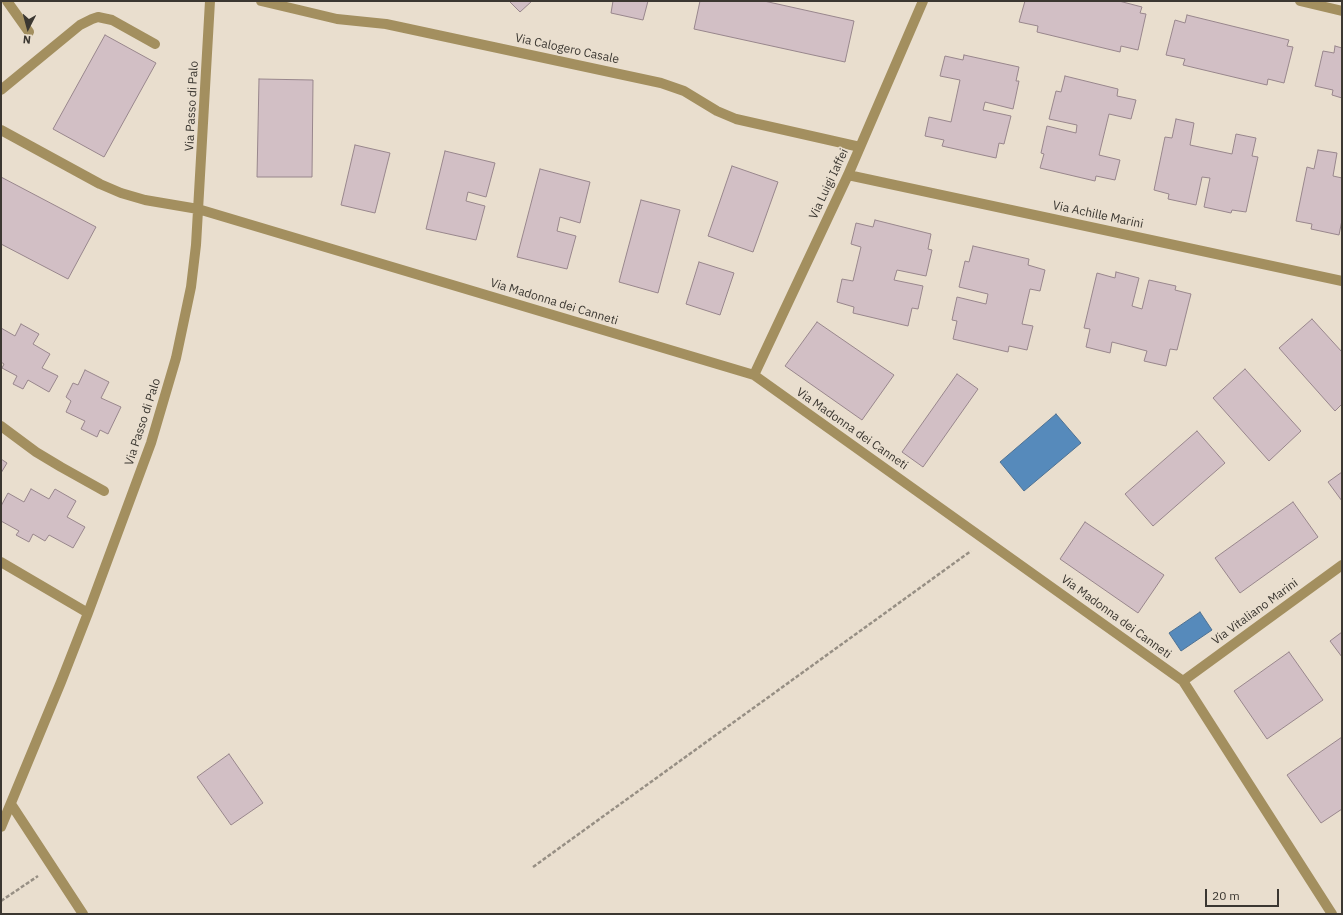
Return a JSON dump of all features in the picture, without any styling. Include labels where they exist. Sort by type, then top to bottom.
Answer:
[{"type":"street","points":[[7,1],[30,32]]},
{"type":"street","name":"Via Passo di Palo","points":[[1,827],[88,613],[151,443],[176,358],[191,287],[196,245],[210,1]]},
{"type":"street","name":"Via Calogero Casale","points":[[261,1],[337,19],[386,24],[661,83],[684,91],[717,111],[736,119],[860,147]]},
{"type":"street","name":"Via Luigi Iaffei","points":[[754,375],[848,175],[923,1]]},
{"type":"street","points":[[1300,1],[1342,11]]},
{"type":"street","points":[[1,90],[80,25],[92,18],[116,22],[155,44]]},
{"type":"street","name":"Via Madonna dei Canneti","points":[[1,130],[100,184],[144,200],[198,209],[754,375],[1183,681],[1332,914]]},
{"type":"street","name":"Via Achille Marini","points":[[848,175],[1342,281]]},
{"type":"street","points":[[1,426],[36,452],[104,491]]},
{"type":"street","points":[[1,562],[88,613]]},
{"type":"street","name":"Via Vitaliano Marini","points":[[1183,681],[1342,565]]},
{"type":"street","points":[[10,804],[83,914]]},
{"type":"path","points":[[533,867],[986,540]]},
{"type":"path","points":[[1,901],[52,867]]},
{"type":"water","points":[[1056,414],[1081,443],[1024,491],[1000,462]]},
{"type":"water","points":[[1200,612],[1212,630],[1181,651],[1169,633]]},
{"type":"building","points":[[509,1],[532,1],[520,12]]},
{"type":"building","points":[[613,1],[648,1],[643,20],[611,13]]},
{"type":"building","points":[[700,1],[764,1],[854,21],[845,62],[694,29]]},
{"type":"building","points":[[1025,1],[1119,1],[1142,7],[1140,13],[1146,14],[1138,50],[1121,46],[1120,52],[1037,32],[1038,26],[1019,22]]},
{"type":"building","points":[[1187,15],[1289,40],[1287,46],[1293,47],[1284,83],[1268,79],[1267,85],[1183,65],[1185,59],[1166,55],[1175,20],[1185,23]]},
{"type":"building","points":[[105,35],[156,63],[104,157],[53,129]]},
{"type":"building","points":[[1335,46],[1342,48],[1342,98],[1332,95],[1333,90],[1315,86],[1323,51],[1334,53]]},
{"type":"building","points":[[964,55],[1019,67],[1016,81],[1019,81],[1013,109],[985,102],[983,110],[1011,116],[1004,144],[999,143],[996,158],[942,146],[944,140],[925,136],[929,117],[951,122],[960,80],[940,76],[945,56],[963,60]]},
{"type":"building","points":[[1065,76],[1118,89],[1117,96],[1136,100],[1131,119],[1109,114],[1099,155],[1120,160],[1115,180],[1096,176],[1095,181],[1040,168],[1044,154],[1041,153],[1047,126],[1076,133],[1077,125],[1049,119],[1056,91],[1061,92]]},
{"type":"building","points":[[259,79],[313,80],[312,177],[257,177]]},
{"type":"building","points":[[1176,119],[1194,123],[1190,145],[1232,154],[1236,134],[1256,138],[1252,156],[1258,157],[1246,212],[1232,210],[1231,213],[1204,207],[1210,178],[1202,177],[1196,205],[1168,199],[1169,194],[1154,190],[1165,137],[1172,138]]},
{"type":"building","points":[[355,145],[390,153],[375,213],[341,205]]},
{"type":"building","points":[[1318,150],[1337,153],[1333,176],[1342,178],[1342,220],[1339,235],[1311,229],[1312,224],[1296,221],[1307,167],[1314,169]]},
{"type":"building","points":[[445,151],[495,163],[486,197],[468,192],[466,201],[485,206],[476,240],[426,229]]},
{"type":"building","points":[[732,166],[778,182],[753,252],[708,236]]},
{"type":"building","points":[[540,169],[590,182],[580,223],[560,217],[557,231],[576,236],[567,269],[517,257]]},
{"type":"building","points":[[1,177],[96,227],[68,279],[1,244]]},
{"type":"building","points":[[641,200],[680,210],[658,293],[619,282]]},
{"type":"building","points":[[875,220],[931,234],[928,249],[932,250],[926,276],[897,270],[894,280],[923,286],[918,309],[912,308],[908,326],[853,313],[854,307],[837,302],[842,279],[853,281],[861,247],[851,244],[856,223],[873,227]]},
{"type":"building","points":[[973,246],[1029,259],[1028,265],[1045,270],[1040,291],[1030,289],[1022,324],[1033,326],[1027,350],[1009,346],[1008,352],[953,339],[957,321],[952,320],[957,297],[986,304],[988,294],[959,287],[965,261],[969,262]]},
{"type":"building","points":[[699,262],[734,273],[720,315],[686,304]]},
{"type":"building","points":[[1116,272],[1139,278],[1132,306],[1142,309],[1149,280],[1176,286],[1175,290],[1191,294],[1177,350],[1170,349],[1166,366],[1144,361],[1147,351],[1112,342],[1110,353],[1086,347],[1090,329],[1084,328],[1097,273],[1115,278]]},
{"type":"building","points":[[1312,319],[1342,352],[1342,404],[1335,411],[1279,348]]},
{"type":"building","points":[[817,322],[894,375],[862,420],[785,366]]},
{"type":"building","points":[[21,324],[39,334],[33,344],[50,354],[42,368],[58,376],[49,392],[28,380],[23,389],[13,384],[17,376],[2,368],[4,364],[1,362],[1,328],[15,336]]},
{"type":"building","points":[[1245,369],[1301,431],[1269,461],[1213,398]]},
{"type":"building","points":[[85,370],[109,382],[101,398],[121,407],[108,434],[100,430],[97,437],[81,429],[85,421],[66,412],[71,401],[66,397],[73,383],[78,385]]},
{"type":"building","points":[[957,374],[978,389],[923,467],[902,452]]},
{"type":"building","points":[[1197,431],[1225,463],[1153,526],[1125,494]]},
{"type":"building","points":[[1,459],[7,463],[1,473]]},
{"type":"building","points":[[1342,472],[1342,501],[1328,482]]},
{"type":"building","points":[[31,489],[49,499],[55,489],[76,501],[67,517],[85,527],[73,548],[49,535],[45,541],[33,534],[29,542],[16,535],[19,531],[1,521],[1,506],[8,493],[24,502]]},
{"type":"building","points":[[1293,502],[1318,537],[1240,593],[1215,558]]},
{"type":"building","points":[[1085,522],[1164,575],[1138,613],[1060,559]]},
{"type":"building","points":[[1342,632],[1342,657],[1330,641]]},
{"type":"building","points":[[1289,652],[1323,700],[1267,739],[1234,691]]},
{"type":"building","points":[[1342,737],[1342,809],[1321,823],[1287,775]]},
{"type":"building","points":[[229,754],[263,803],[231,825],[197,777]]}]
